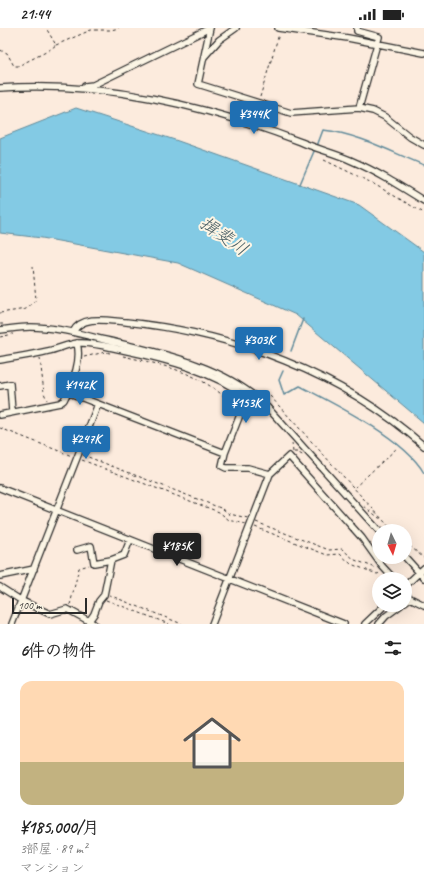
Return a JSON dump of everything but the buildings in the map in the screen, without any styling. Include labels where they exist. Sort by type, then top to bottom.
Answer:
[{"type":"street","points":[[210,28],[198,84],[291,113],[359,108],[373,111],[385,117],[410,137],[424,145]]},
{"type":"street","points":[[0,88],[79,87],[93,85],[210,28]]},
{"type":"street","points":[[204,57],[220,40],[236,28]]},
{"type":"street","points":[[278,28],[424,53]]},
{"type":"street","points":[[357,28],[357,31],[379,37],[359,108]]},
{"type":"street","points":[[79,87],[150,98],[223,115],[349,160],[424,201]]},
{"type":"street","points":[[73,332],[76,327],[82,323],[92,320],[109,321],[186,330],[231,342],[277,357],[323,379],[371,406],[424,446]]},
{"type":"street","points":[[0,330],[30,327],[73,332],[162,353],[195,364],[236,384],[257,398],[267,407],[373,524]]},
{"type":"street","points":[[0,360],[39,353],[77,343],[97,344],[185,366],[238,390],[264,408],[267,407]]},
{"type":"street","points":[[0,415],[60,403],[64,400],[79,358],[77,343]]},
{"type":"street","points":[[0,386],[10,384],[12,412]]},
{"type":"street","points":[[67,392],[225,453]]},
{"type":"street","points":[[248,398],[245,402],[225,453],[222,466],[226,468],[248,468],[270,474]]},
{"type":"street","points":[[12,624],[98,404]]},
{"type":"street","points":[[212,624],[270,474],[290,457],[362,538],[388,572]]},
{"type":"street","points":[[0,488],[344,624]]},
{"type":"street","points":[[77,550],[91,546],[94,563],[111,560],[124,555],[130,540]]},
{"type":"street","points":[[0,587],[22,601],[50,614],[68,609],[92,622],[98,601],[103,596],[111,560]]},
{"type":"street","points":[[412,562],[422,570],[424,578]]},
{"type":"street","points":[[0,576],[34,569]]},
{"type":"street","points":[[412,579],[422,570]]},
{"type":"street","points":[[412,599],[424,605]]},
{"type":"street","points":[[365,624],[378,612]]},
{"type":"street","points":[[379,624],[393,612]]},
{"type":"path","points":[[46,28],[56,45]]},
{"type":"path","points":[[0,50],[7,53],[14,66],[48,51],[56,45],[91,30],[111,30],[119,28]]},
{"type":"path","points":[[259,102],[281,28]]},
{"type":"path","points":[[324,160],[372,183],[424,213]]},
{"type":"path","points":[[0,313],[26,309],[36,300],[33,266]]},
{"type":"path","points":[[39,353],[44,393],[48,405]]},
{"type":"path","points":[[79,358],[98,353],[110,353]]},
{"type":"path","points":[[117,354],[174,369],[194,377],[214,389],[241,412]]},
{"type":"path","points":[[270,396],[387,524]]},
{"type":"path","points":[[0,428],[78,456],[223,509],[229,514],[241,516],[251,523],[327,555],[340,554],[351,564],[377,574],[379,574],[382,570],[355,560],[342,549],[329,550],[251,523],[229,520],[219,512],[78,456]]},
{"type":"path","points":[[290,457],[294,452],[291,441]]},
{"type":"path","points":[[354,488],[397,448]]},
{"type":"path","points":[[412,548],[424,558]]},
{"type":"path","points":[[68,609],[79,568],[94,563]]},
{"type":"path","points":[[103,596],[169,624]]},
{"type":"path","points":[[103,596],[182,624]]},
{"type":"water","name":"揖斐川","points":[[76,108],[178,141],[359,205],[424,252],[424,423],[296,315],[178,263],[42,238],[0,233],[0,138]]},
{"type":"waterway","points":[[317,146],[323,130],[336,132],[362,139],[424,165]]},
{"type":"waterway","points":[[300,184],[315,149]]},
{"type":"waterway","points":[[291,351],[303,319]]},
{"type":"waterway","points":[[283,371],[279,380],[284,395],[300,386],[350,412],[386,435],[402,448],[415,460],[424,473]]}]
